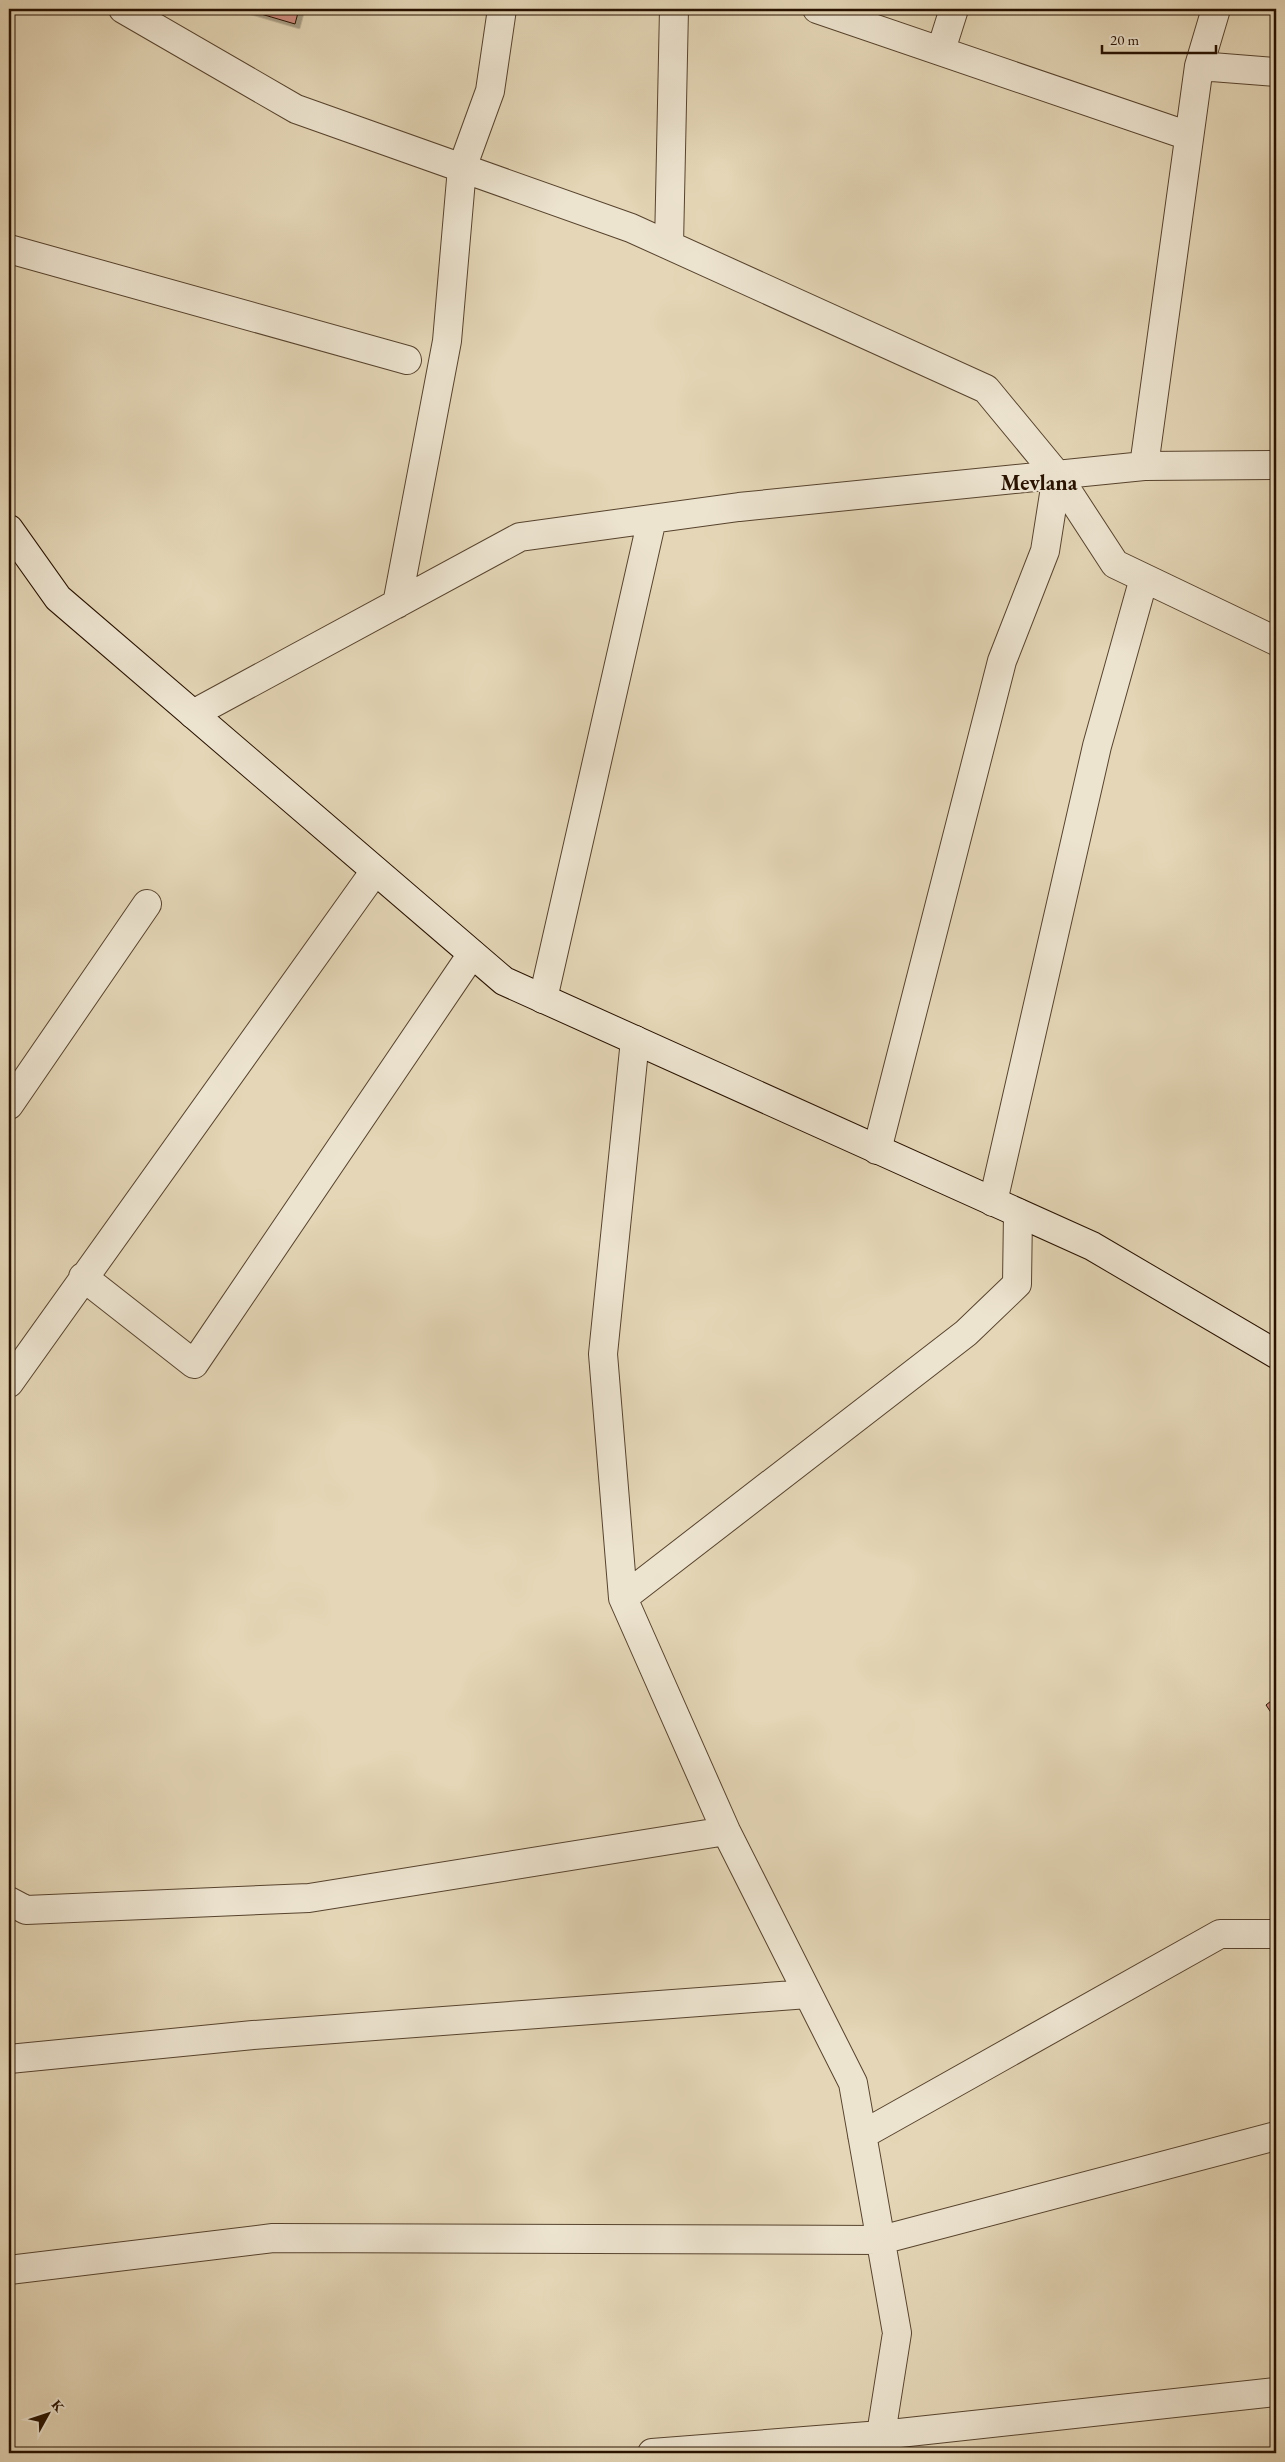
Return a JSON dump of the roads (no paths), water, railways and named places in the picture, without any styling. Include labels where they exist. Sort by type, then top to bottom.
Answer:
[{"type":"street","points":[[123,9],[296,109],[631,228],[986,389],[1057,475],[1115,564],[1276,641]]},
{"type":"street","points":[[397,604],[447,342],[462,168],[490,91],[502,9]]},
{"type":"street","points":[[669,246],[674,9]]},
{"type":"street","points":[[817,9],[1189,136]]},
{"type":"street","points":[[941,50],[954,9]]},
{"type":"street","points":[[1144,466],[1198,66],[1216,9]]},
{"type":"street","points":[[1198,66],[1276,72]]},
{"type":"street","points":[[9,249],[408,360]]},
{"type":"street","points":[[193,714],[520,537],[739,507],[1144,466],[1276,465]]},
{"type":"street","points":[[877,1150],[1002,660],[1045,551],[1057,475]]},
{"type":"street","points":[[543,999],[652,519]]},
{"type":"street","points":[[9,529],[58,598],[504,981],[1092,1246],[1276,1354]]},
{"type":"street","points":[[993,1202],[1097,746],[1144,578]]},
{"type":"street","points":[[9,1383],[375,871]]},
{"type":"street","points":[[9,1105],[147,904]]},
{"type":"street","points":[[83,1277],[194,1364],[472,954]]},
{"type":"street","points":[[635,1040],[603,1354],[623,1598],[726,1831],[853,2082],[897,2333],[880,2444]]},
{"type":"street","points":[[623,1598],[966,1333],[1017,1284],[1018,1213]]},
{"type":"street","points":[[9,1901],[26,1910],[309,1898],[726,1831]]},
{"type":"street","points":[[862,2135],[1220,1934],[1276,1934]]},
{"type":"street","points":[[9,2059],[253,2035],[808,1994]]},
{"type":"street","points":[[9,2270],[273,2238],[881,2240],[1276,2136]]},
{"type":"street","points":[[652,2453],[880,2444],[1276,2392]]},
{"type":"district","name":"Mevlana","points":[[1039,482]]}]
